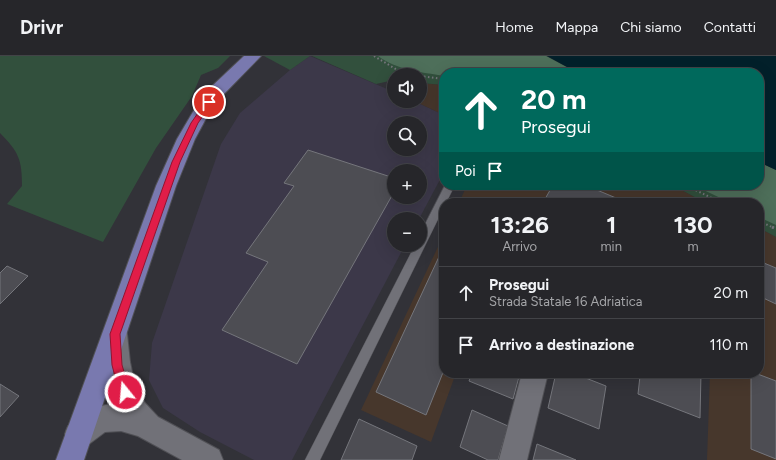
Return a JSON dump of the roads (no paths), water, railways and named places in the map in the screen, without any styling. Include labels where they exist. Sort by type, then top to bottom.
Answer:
[{"type":"main road","points":[[70,460],[136,276],[166,186],[186,139],[203,110],[215,94],[253,56]]},
{"type":"main road","points":[[55,460],[78,413],[117,312],[136,276]]},
{"type":"street","points":[[115,334],[117,365],[125,392],[132,407],[148,426]]},
{"type":"street","points":[[513,460],[534,378]]},
{"type":"street","points":[[79,434],[90,425],[112,417],[123,418],[148,426],[209,460]]},
{"type":"lane","points":[[427,231],[439,207]]},
{"type":"lane","points":[[312,460],[416,252]]},
{"type":"water","points":[[547,56],[776,56],[776,170],[764,164],[764,68],[569,68]]}]
